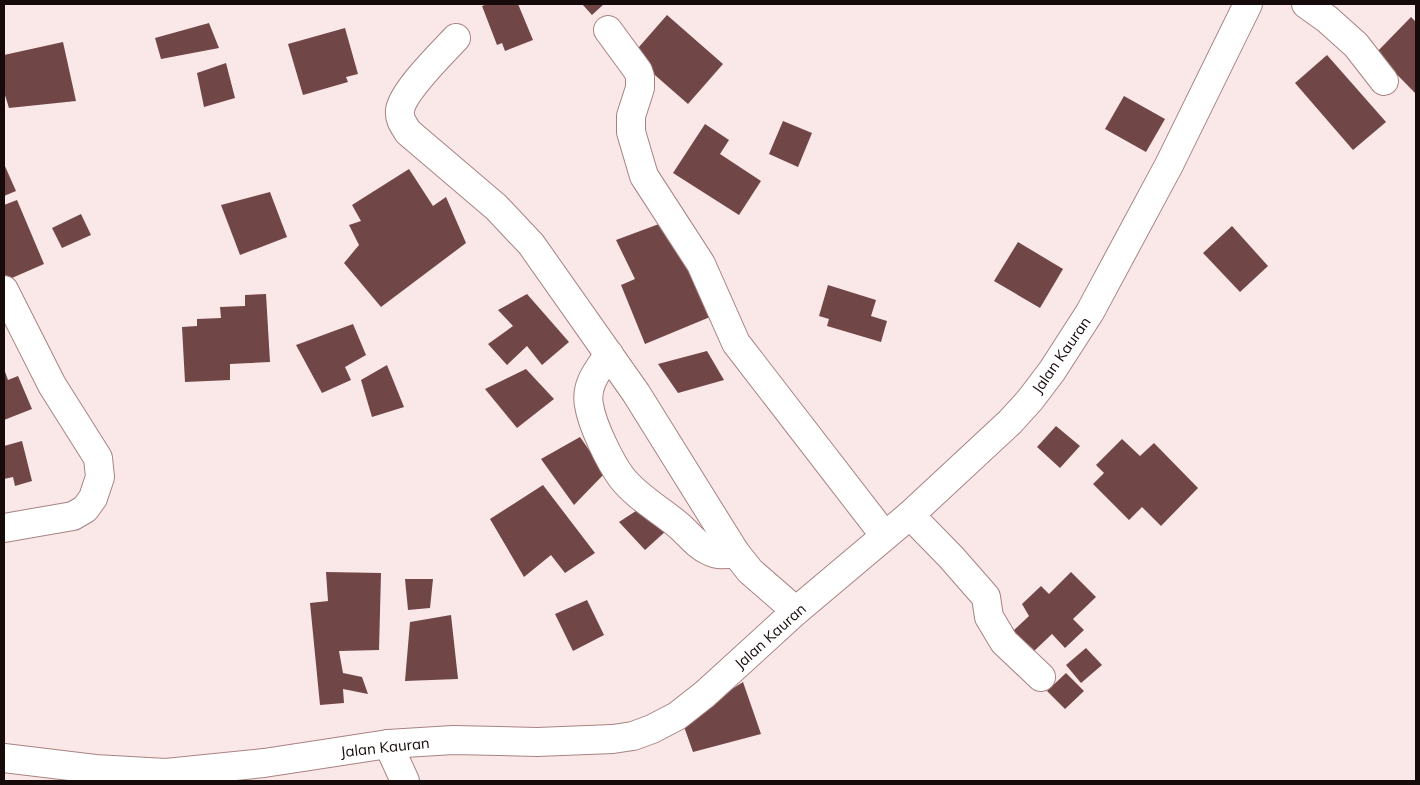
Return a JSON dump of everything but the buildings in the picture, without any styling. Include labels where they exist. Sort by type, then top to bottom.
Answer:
[{"type":"street","name":"Jalan Kauran","points":[[4,758],[95,769],[166,773],[264,763],[388,744],[453,740],[580,741],[633,736],[677,716],[796,611],[910,515],[1010,422],[1030,400],[1090,312],[1161,182],[1248,4]]},
{"type":"street","points":[[1306,4],[1327,19],[1356,45],[1384,81]]},
{"type":"street","points":[[608,30],[638,71],[640,77],[640,88],[631,116],[631,132],[644,176],[700,264],[736,343],[886,536]]},
{"type":"street","points":[[456,38],[410,89],[400,109],[400,120],[408,132],[496,207],[531,244],[636,393],[735,552],[750,571],[796,611]]},
{"type":"street","points":[[4,290],[52,385],[98,458],[100,477],[93,498],[85,508],[73,516],[4,528]]},
{"type":"street","points":[[609,354],[592,379],[588,392],[588,405],[608,455],[633,490],[709,551],[718,555],[728,555],[735,552]]},
{"type":"street","points":[[910,515],[951,557],[986,597],[989,617],[1004,642],[1041,676]]},
{"type":"street","points":[[388,744],[405,781]]}]
